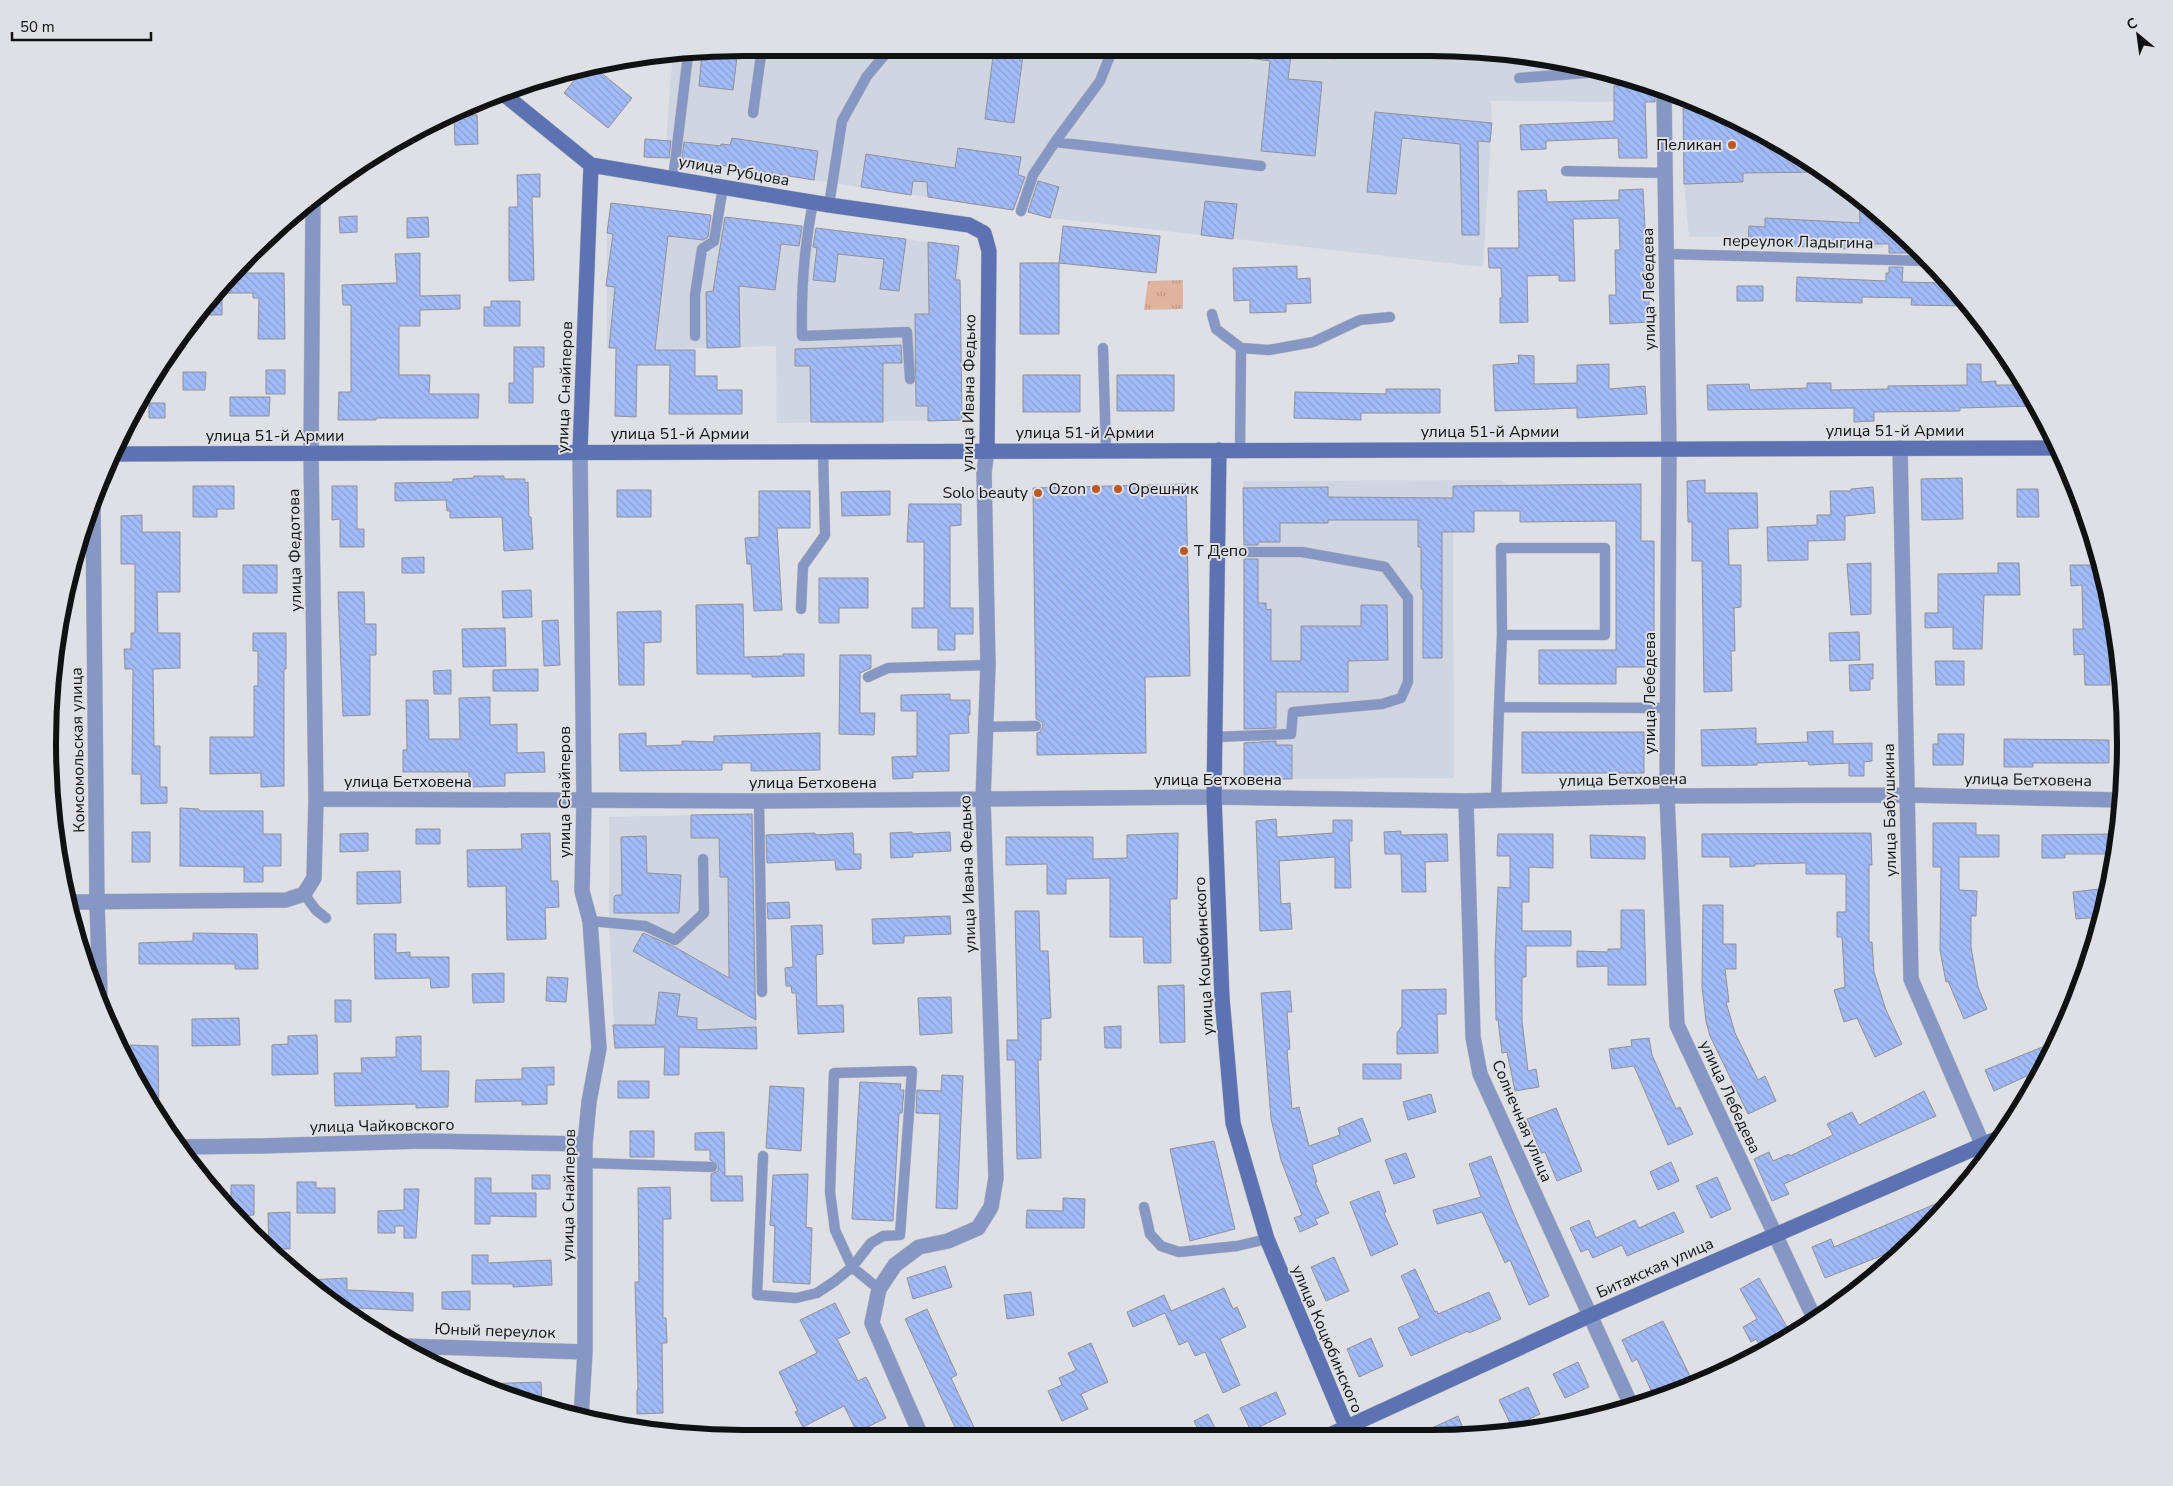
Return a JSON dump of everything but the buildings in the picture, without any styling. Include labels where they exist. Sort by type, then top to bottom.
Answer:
[{"type":"main road","name":"улица Рубцова","points":[[509,98],[591,165],[829,205],[969,226],[984,233]]},
{"type":"main road","name":"улица Снайперов","points":[[580,452],[591,165]]},
{"type":"main road","name":"улица Ивана Федько","points":[[984,233],[989,251],[987,451]]},
{"type":"main road","name":"улица 51-й Армии","points":[[120,454],[2050,448]]},
{"type":"main road","name":"улица Коцюбинского","points":[[1219,450],[1214,797],[1222,998],[1233,1123],[1266,1239],[1346,1430]]},
{"type":"main road","name":"Битакская улица","points":[[1356,1430],[1589,1316],[1776,1234],[1982,1151]]},
{"type":"street","name":"улица Лебедева","points":[[1664,98],[1669,450],[1667,796],[1677,1026],[1812,1314]]},
{"type":"street","name":"улица Федотова","points":[[304,894],[314,878],[316,799],[311,454],[313,208]]},
{"type":"street","name":"улица Бабушкина","points":[[1900,448],[1911,979],[1984,1148]]},
{"type":"street","name":"улица Ивана Федько","points":[[919,1430],[872,1323],[879,1289],[895,1265],[920,1247],[948,1241],[978,1228],[992,1207],[996,1178],[983,800],[988,665],[984,472],[987,451]]},
{"type":"street","name":"улица Снайперов","points":[[580,452],[584,800],[582,891],[590,921],[599,1048],[589,1102],[585,1144],[585,1352],[581,1410]]},
{"type":"street","name":"Комсомольская улица","points":[[93,522],[100,981]]},
{"type":"street","name":"улица Бетховена","points":[[316,799],[760,801],[1214,797],[1466,801],[1667,796],[1907,795],[2114,800]]},
{"type":"street","name":"Солнечная улица","points":[[1466,801],[1472,1027],[1480,1074],[1628,1400]]},
{"type":"street","points":[[75,902],[286,900],[304,894]]},
{"type":"street","name":"улица Чайковского","points":[[188,1147],[422,1140],[585,1144]]},
{"type":"street","name":"Юный переулок","points":[[416,1346],[585,1352]]},
{"type":"lane","points":[[753,113],[761,56]]},
{"type":"lane","points":[[829,205],[842,121],[867,76],[883,56]]},
{"type":"lane","points":[[1021,211],[1033,175],[1100,81],[1110,56]]},
{"type":"lane","points":[[673,179],[688,59]]},
{"type":"lane","points":[[1519,78],[1581,73]]},
{"type":"lane","points":[[1055,142],[1261,166]]},
{"type":"lane","points":[[1566,171],[1666,173]]},
{"type":"lane","points":[[695,336],[695,295],[702,249],[714,242],[723,187]]},
{"type":"lane","points":[[813,202],[808,227],[801,294],[802,336],[907,332],[910,379]]},
{"type":"lane","name":"переулок Ладыгина","points":[[1667,254],[1919,261]]},
{"type":"lane","points":[[1212,314],[1216,328],[1241,348],[1269,350],[1313,342],[1360,320],[1390,317]]},
{"type":"lane","points":[[1103,348],[1106,451]]},
{"type":"lane","points":[[1240,450],[1241,348]]},
{"type":"lane","points":[[802,609],[803,566],[825,535],[823,451]]},
{"type":"lane","points":[[1496,800],[1502,634],[1501,548],[1605,548],[1605,634],[1502,634]]},
{"type":"lane","points":[[1215,737],[1291,734],[1293,712],[1382,704],[1401,698],[1408,682],[1408,598],[1385,567],[1302,552],[1217,552]]},
{"type":"lane","points":[[868,677],[888,668],[988,665]]},
{"type":"lane","points":[[1499,708],[1667,708]]},
{"type":"lane","points":[[986,727],[1036,726]]},
{"type":"lane","points":[[760,801],[762,992]]},
{"type":"lane","points":[[590,921],[645,926],[674,940],[704,913],[703,859]]},
{"type":"lane","points":[[304,894],[316,910],[326,918]]},
{"type":"lane","points":[[763,1156],[758,1295],[796,1298],[817,1293],[852,1267],[871,1243],[884,1236],[900,1235],[912,1072],[834,1073],[830,1192],[835,1230],[852,1267],[879,1289]]},
{"type":"lane","points":[[586,1163],[712,1167]]},
{"type":"lane","points":[[1144,1207],[1150,1234],[1161,1246],[1179,1252],[1237,1246],[1266,1239]]},
{"type":"shaded area","points":[[743,56],[1430,56],[1520,62],[1564,69],[1657,95],[1657,102],[1491,101],[1492,123],[1483,267],[1050,218],[1033,213],[665,158],[672,60],[698,58]]},
{"type":"shaded area","points":[[1683,105],[1734,127],[1812,172],[1882,226],[1883,248],[1848,249],[1725,242],[1725,237],[1689,237],[1684,184]]},
{"type":"shaded area","points":[[611,203],[959,246],[962,420],[777,423],[776,346],[625,350],[607,348],[607,233]]},
{"type":"shaded area","points":[[1501,480],[1509,486],[1509,511],[1474,511],[1474,532],[1453,532],[1454,778],[1244,779],[1243,481]]},
{"type":"shaded area","points":[[754,814],[757,1049],[615,1048],[609,923],[609,817]]},
{"type":"green space","points":[[1183,280],[1183,309],[1144,310],[1148,281]]},
{"type":"place","name":"Пеликан","points":[[1732,145]]},
{"type":"place","name":"Ozon","points":[[1096,489]]},
{"type":"place","name":"Орешник","points":[[1118,489]]},
{"type":"place","name":"Solo beauty","points":[[1038,493]]},
{"type":"place","name":"Т Депо","points":[[1184,551]]}]
